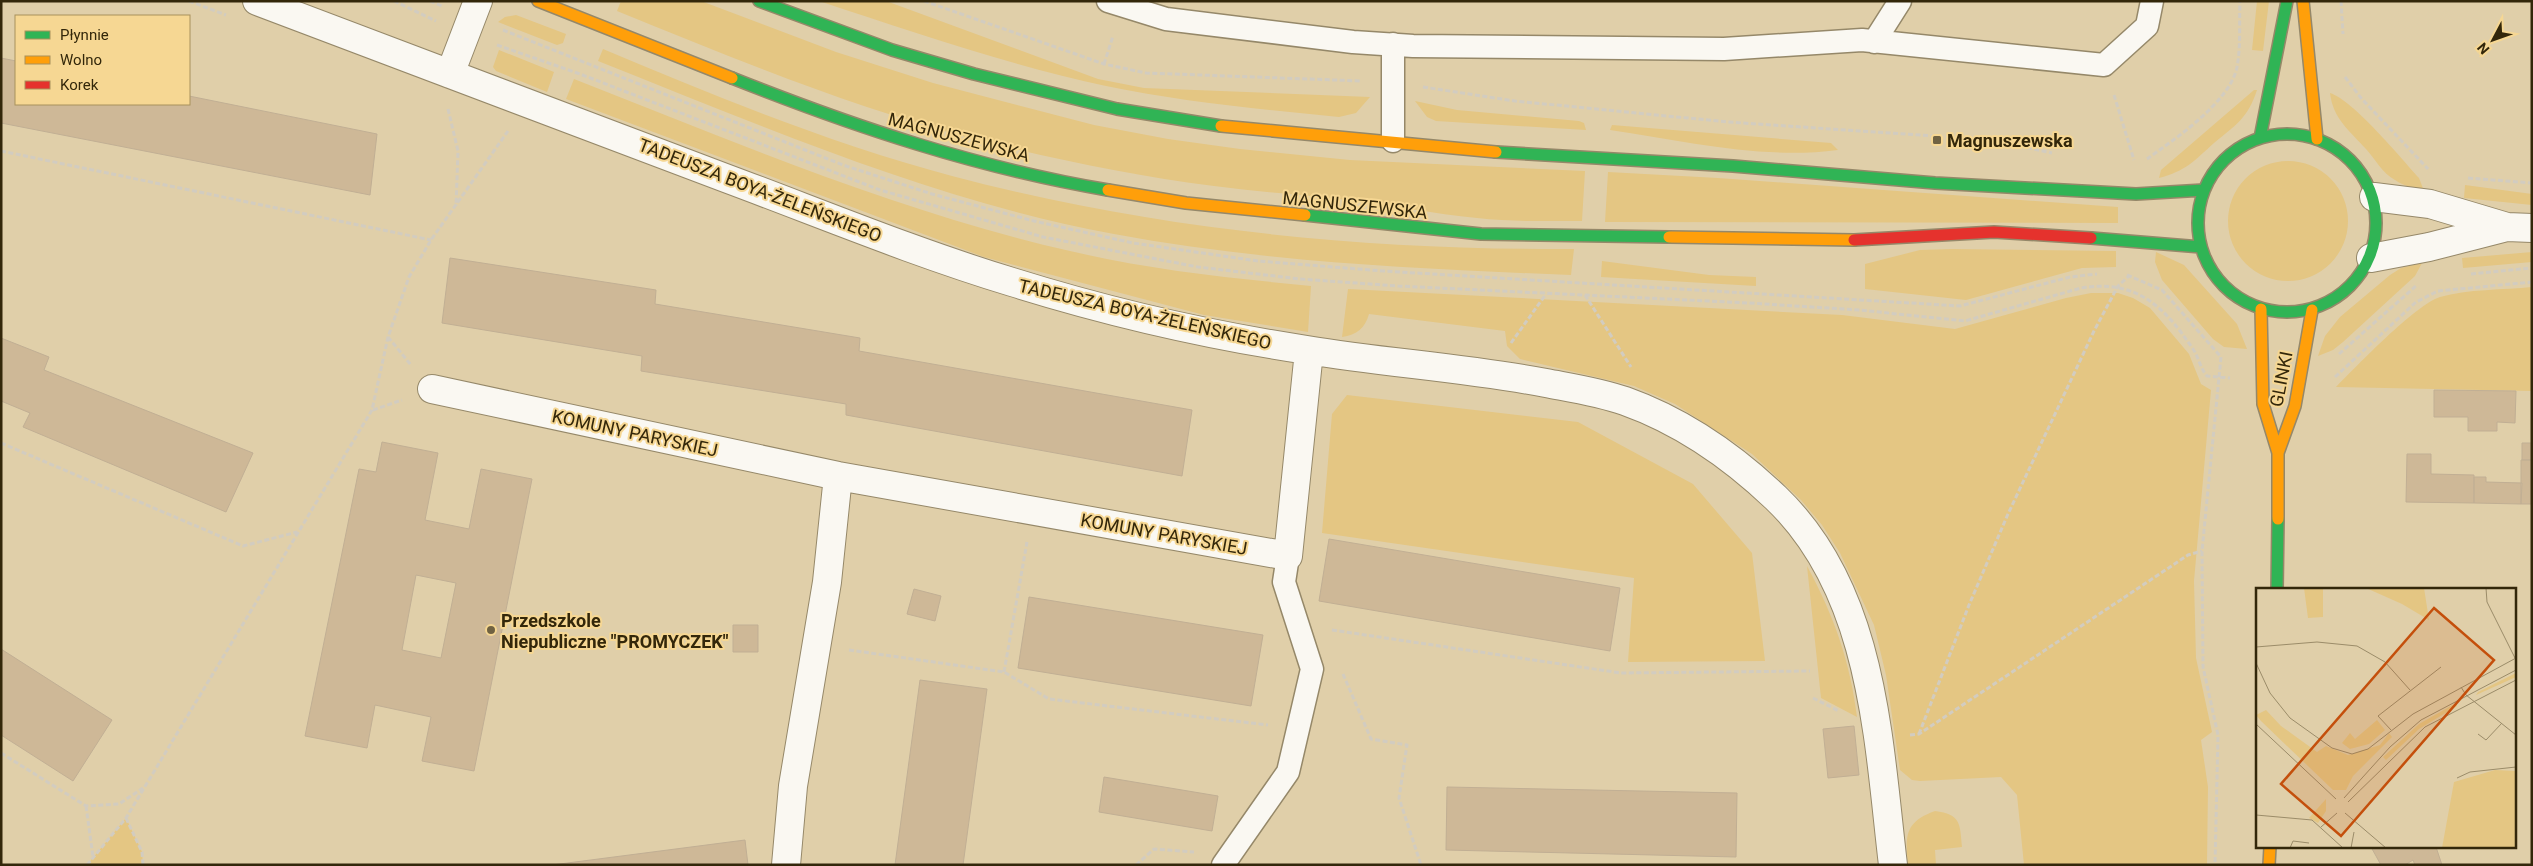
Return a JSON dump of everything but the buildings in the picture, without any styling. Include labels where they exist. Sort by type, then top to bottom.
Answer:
[{"type":"street","name":"TADEUSZA BOYA-ŻELEŃSKIEGO","points":[[257,1],[874,234],[1014,283],[1199,331],[1309,351],[1490,372],[1596,393],[1646,410],[1708,444],[1746,472],[1778,500],[1804,530],[1823,560],[1857,636],[1866,666],[1877,729],[1893,865]]},
{"type":"street","points":[[450,74],[478,1]]},
{"type":"street","name":"MAGNUSZEWSKA","points":[[538,1],[823,114],[895,139],[1022,172],[1102,189],[1186,203],[1482,234],[1860,240],[1994,232],[2135,240],[2201,247]]},
{"type":"street","points":[[759,1],[892,50],[1040,91],[1117,109],[1280,133],[1393,141],[1559,157],[1733,166],[1935,184],[2136,194],[2204,190]]},
{"type":"street","points":[[2260,138],[2287,1]]},
{"type":"street","points":[[2303,1],[2317,138]]},
{"type":"street","points":[[2279,134],[2298,134],[2317,138],[2336,148],[2352,161],[2365,178],[2374,197],[2377,217],[2376,238],[2370,258],[2361,275],[2347,290],[2330,302],[2312,310],[2286,314],[2261,309],[2240,300],[2223,286],[2209,267],[2201,247],[2198,228],[2199,208],[2204,190],[2221,163],[2239,148],[2260,138],[2279,134]]},
{"type":"street","points":[[2374,197],[2430,204],[2519,228]]},
{"type":"street","points":[[2370,258],[2429,248],[2519,228]]},
{"type":"street","name":"GLINKI","points":[[2261,309],[2263,404],[2278,453],[2277,588]]},
{"type":"street","name":"GLINKI","points":[[2278,453],[2295,406],[2312,310]]},
{"type":"street","points":[[1288,556],[1309,351]]},
{"type":"street","name":"KOMUNY PARYSKIEJ","points":[[432,390],[838,476],[1288,556]]},
{"type":"street","points":[[786,865],[793,786],[827,582],[838,476]]},
{"type":"street","points":[[2269,865],[2270,848]]},
{"type":"lane","points":[[1108,1],[1166,19],[1353,42],[1413,46],[1724,50],[1862,40],[2104,65],[2147,26],[2152,1]]},
{"type":"lane","points":[[1874,42],[1900,1]]},
{"type":"lane","points":[[1393,44],[1391,83],[1393,141]]},
{"type":"lane","points":[[1226,860],[1288,772],[1312,669],[1284,582],[1288,556]]},
{"type":"path","points":[[189,1],[227,15]]},
{"type":"path","points":[[394,1],[430,16],[438,22]]},
{"type":"path","points":[[924,1],[1094,61],[1146,73],[1391,83],[1515,101],[1728,122],[1993,140],[2055,154]]},
{"type":"path","points":[[2136,166],[2208,110],[2228,89],[2237,68],[2240,1]]},
{"type":"path","points":[[2104,65],[2136,166],[2136,194]]},
{"type":"path","points":[[2344,76],[2407,149],[2429,170],[2436,172]]},
{"type":"path","points":[[445,102],[455,130],[458,151],[456,207]]},
{"type":"path","points":[[87,865],[126,818],[372,410],[388,337],[409,278],[431,240],[509,130]]},
{"type":"path","points":[[1,151],[431,240]]},
{"type":"path","points":[[2460,177],[2532,182]]},
{"type":"path","points":[[1919,734],[1969,605],[2008,514],[2094,331],[2118,286],[2130,276],[2135,240]]},
{"type":"path","points":[[2468,274],[2532,268]]},
{"type":"path","points":[[2130,276],[2162,290],[2221,357],[2262,359]]},
{"type":"path","points":[[2302,361],[2334,359],[2414,287],[2422,282]]},
{"type":"path","points":[[2329,383],[2416,302],[2438,291],[2532,282]]},
{"type":"path","points":[[1585,295],[1625,356],[1637,379],[1646,410]]},
{"type":"path","points":[[2215,865],[2218,735],[2203,667],[2202,551],[2221,357]]},
{"type":"path","points":[[1,443],[243,546],[298,532]]},
{"type":"path","points":[[1004,672],[1032,511]]},
{"type":"path","points":[[1903,736],[1919,734],[2182,559],[2202,551]]},
{"type":"path","points":[[1323,629],[1621,673],[1810,671]]},
{"type":"path","points":[[816,646],[1004,672],[1049,698],[1298,729]]},
{"type":"path","points":[[1339,665],[1371,739],[1407,745],[1399,798],[1421,865]]},
{"type":"path","points":[[1813,698],[1843,712]]},
{"type":"path","points":[[1,753],[86,806],[119,804],[145,787]]},
{"type":"path","points":[[86,806],[94,858]]},
{"type":"path","points":[[126,818],[142,852],[144,865]]},
{"type":"path","points":[[1136,865],[1154,849],[1226,860]]},
{"type":"shaded area","points":[[621,1],[701,1],[836,52],[933,83],[1094,125],[1168,139],[1240,149],[1350,160],[1585,171],[1582,221],[1490,219],[1348,200],[1231,188],[1124,172],[1034,153],[928,126],[794,81],[617,11]]},
{"type":"shaded area","points":[[819,1],[886,1],[1098,79],[1144,88],[1370,97],[1356,113],[1339,117],[1135,92],[1070,78],[997,58]]},
{"type":"shaded area","points":[[2257,1],[2269,1],[2263,51],[2252,50]]},
{"type":"shaded area","points":[[516,15],[566,34],[563,43],[557,45],[498,22],[505,17]]},
{"type":"shaded area","points":[[603,49],[775,119],[907,163],[1028,195],[1183,223],[1339,241],[1417,246],[1574,249],[1571,275],[1399,267],[1284,258],[1170,244],[1047,220],[917,182],[788,136],[598,61]]},
{"type":"shaded area","points":[[499,50],[554,72],[547,92],[496,71],[493,67]]},
{"type":"shaded area","points":[[574,79],[819,174],[943,217],[1006,235],[1100,258],[1220,276],[1311,286],[1308,332],[1204,315],[984,257],[566,99]]},
{"type":"shaded area","points":[[2254,90],[2257,90],[2250,108],[2235,126],[2189,165],[2159,178],[2161,170]]},
{"type":"shaded area","points":[[2330,93],[2351,106],[2364,118],[2419,178],[2424,191],[2402,184],[2383,170],[2338,117]]},
{"type":"shaded area","points":[[1415,101],[1457,110],[1579,121],[1584,123],[1586,130],[1436,121],[1427,117]]},
{"type":"shaded area","points":[[1612,125],[1831,143],[1838,150],[1781,153],[1724,148],[1610,130]]},
{"type":"shaded area","points":[[2288,161],[2311,165],[2331,178],[2344,198],[2348,221],[2344,244],[2331,264],[2311,277],[2288,281],[2265,277],[2245,264],[2232,244],[2228,221],[2232,198],[2245,178],[2265,165]]},
{"type":"shaded area","points":[[1608,172],[1718,178],[2118,207],[2118,223],[1605,222]]},
{"type":"shaded area","points":[[2465,185],[2532,194],[2532,205],[2464,198]]},
{"type":"shaded area","points":[[1920,250],[2116,251],[2116,267],[2082,268],[1966,300],[1865,289],[1865,264]]},
{"type":"shaded area","points":[[2156,252],[2184,265],[2237,324],[2247,349],[2224,347],[2213,339],[2162,280],[2155,262]]},
{"type":"shaded area","points":[[2532,252],[2532,262],[2463,268],[2462,258]]},
{"type":"shaded area","points":[[1602,261],[1709,275],[1756,277],[1756,286],[1601,277]]},
{"type":"shaded area","points":[[2422,263],[2415,276],[2343,342],[2333,350],[2318,356],[2325,336],[2340,317],[2390,275],[2401,268]]},
{"type":"shaded area","points":[[2532,287],[2532,391],[2336,387],[2386,337],[2429,302],[2440,297],[2462,292]]},
{"type":"shaded area","points":[[1348,289],[1842,315],[1955,329],[2066,298],[2091,293],[2118,293],[2133,298],[2150,308],[2189,354],[2201,384],[2211,390],[2194,581],[2196,658],[2212,732],[2201,740],[2208,787],[2207,865],[2024,865],[2017,795],[2001,777],[1920,781],[1912,780],[1900,770],[1886,675],[1874,625],[1840,553],[1822,525],[1801,500],[1752,454],[1675,404],[1634,386],[1520,359],[1507,346],[1505,331],[1369,314],[1360,330],[1352,335],[1342,337]]},
{"type":"shaded area","points":[[1347,395],[1578,422],[1693,484],[1752,553],[1765,661],[1628,662],[1634,578],[1322,533],[1332,414]]},
{"type":"shaded area","points":[[1807,566],[1840,639],[1850,677],[1857,717],[1821,698]]},
{"type":"shaded area","points":[[1935,811],[1944,812],[1958,822],[1962,847],[1935,850],[1936,865],[1908,865],[1907,838],[1912,825],[1925,815]]},
{"type":"shaded area","points":[[126,818],[142,852],[143,865],[87,865]]},
{"type":"traffic: fast","points":[[759,1],[892,50],[974,74],[1117,109],[1221,126]]},
{"type":"traffic: fast","points":[[2260,138],[2287,1]]},
{"type":"traffic: fast","points":[[732,78],[824,113],[917,144],[1012,170],[1108,190]]},
{"type":"traffic: fast","points":[[2278,134],[2296,134],[2313,137],[2329,144],[2344,154],[2356,166],[2366,181],[2373,197],[2376,223],[2375,240],[2370,257],[2356,280],[2344,292],[2329,302],[2313,309],[2296,312],[2278,312],[2261,309],[2245,302],[2230,292],[2218,280],[2208,265],[2201,249],[2198,232],[2198,214],[2201,197],[2208,181],[2218,166],[2230,154],[2245,144],[2261,137],[2278,134]]},
{"type":"traffic: fast","points":[[1496,152],[1733,166],[1935,183],[2136,194],[2204,190]]},
{"type":"traffic: fast","points":[[1305,215],[1481,234],[1669,237]]},
{"type":"traffic: fast","points":[[2091,238],[2201,247]]},
{"type":"traffic: fast","points":[[2277,588],[2278,519]]},
{"type":"traffic: slow","points":[[538,1],[732,78]]},
{"type":"traffic: slow","points":[[2303,1],[2317,139]]},
{"type":"traffic: slow","points":[[1221,126],[1496,152]]},
{"type":"traffic: slow","points":[[1108,190],[1186,203],[1305,215]]},
{"type":"traffic: slow","points":[[1669,237],[1854,240]]},
{"type":"traffic: slow","points":[[2261,309],[2263,404],[2278,453],[2278,519]]},
{"type":"traffic: slow","points":[[2278,453],[2295,406],[2312,310]]},
{"type":"traffic: slow","points":[[2269,865],[2270,848]]},
{"type":"traffic: jam","points":[[1854,240],[1994,232],[2091,238]]},
{"type":"place","name":"Magnuszewska","points":[[1937,140]]},
{"type":"place","name":"Przedszkole Niepubliczne \"PROMYCZEK\"","points":[[491,630]]}]
